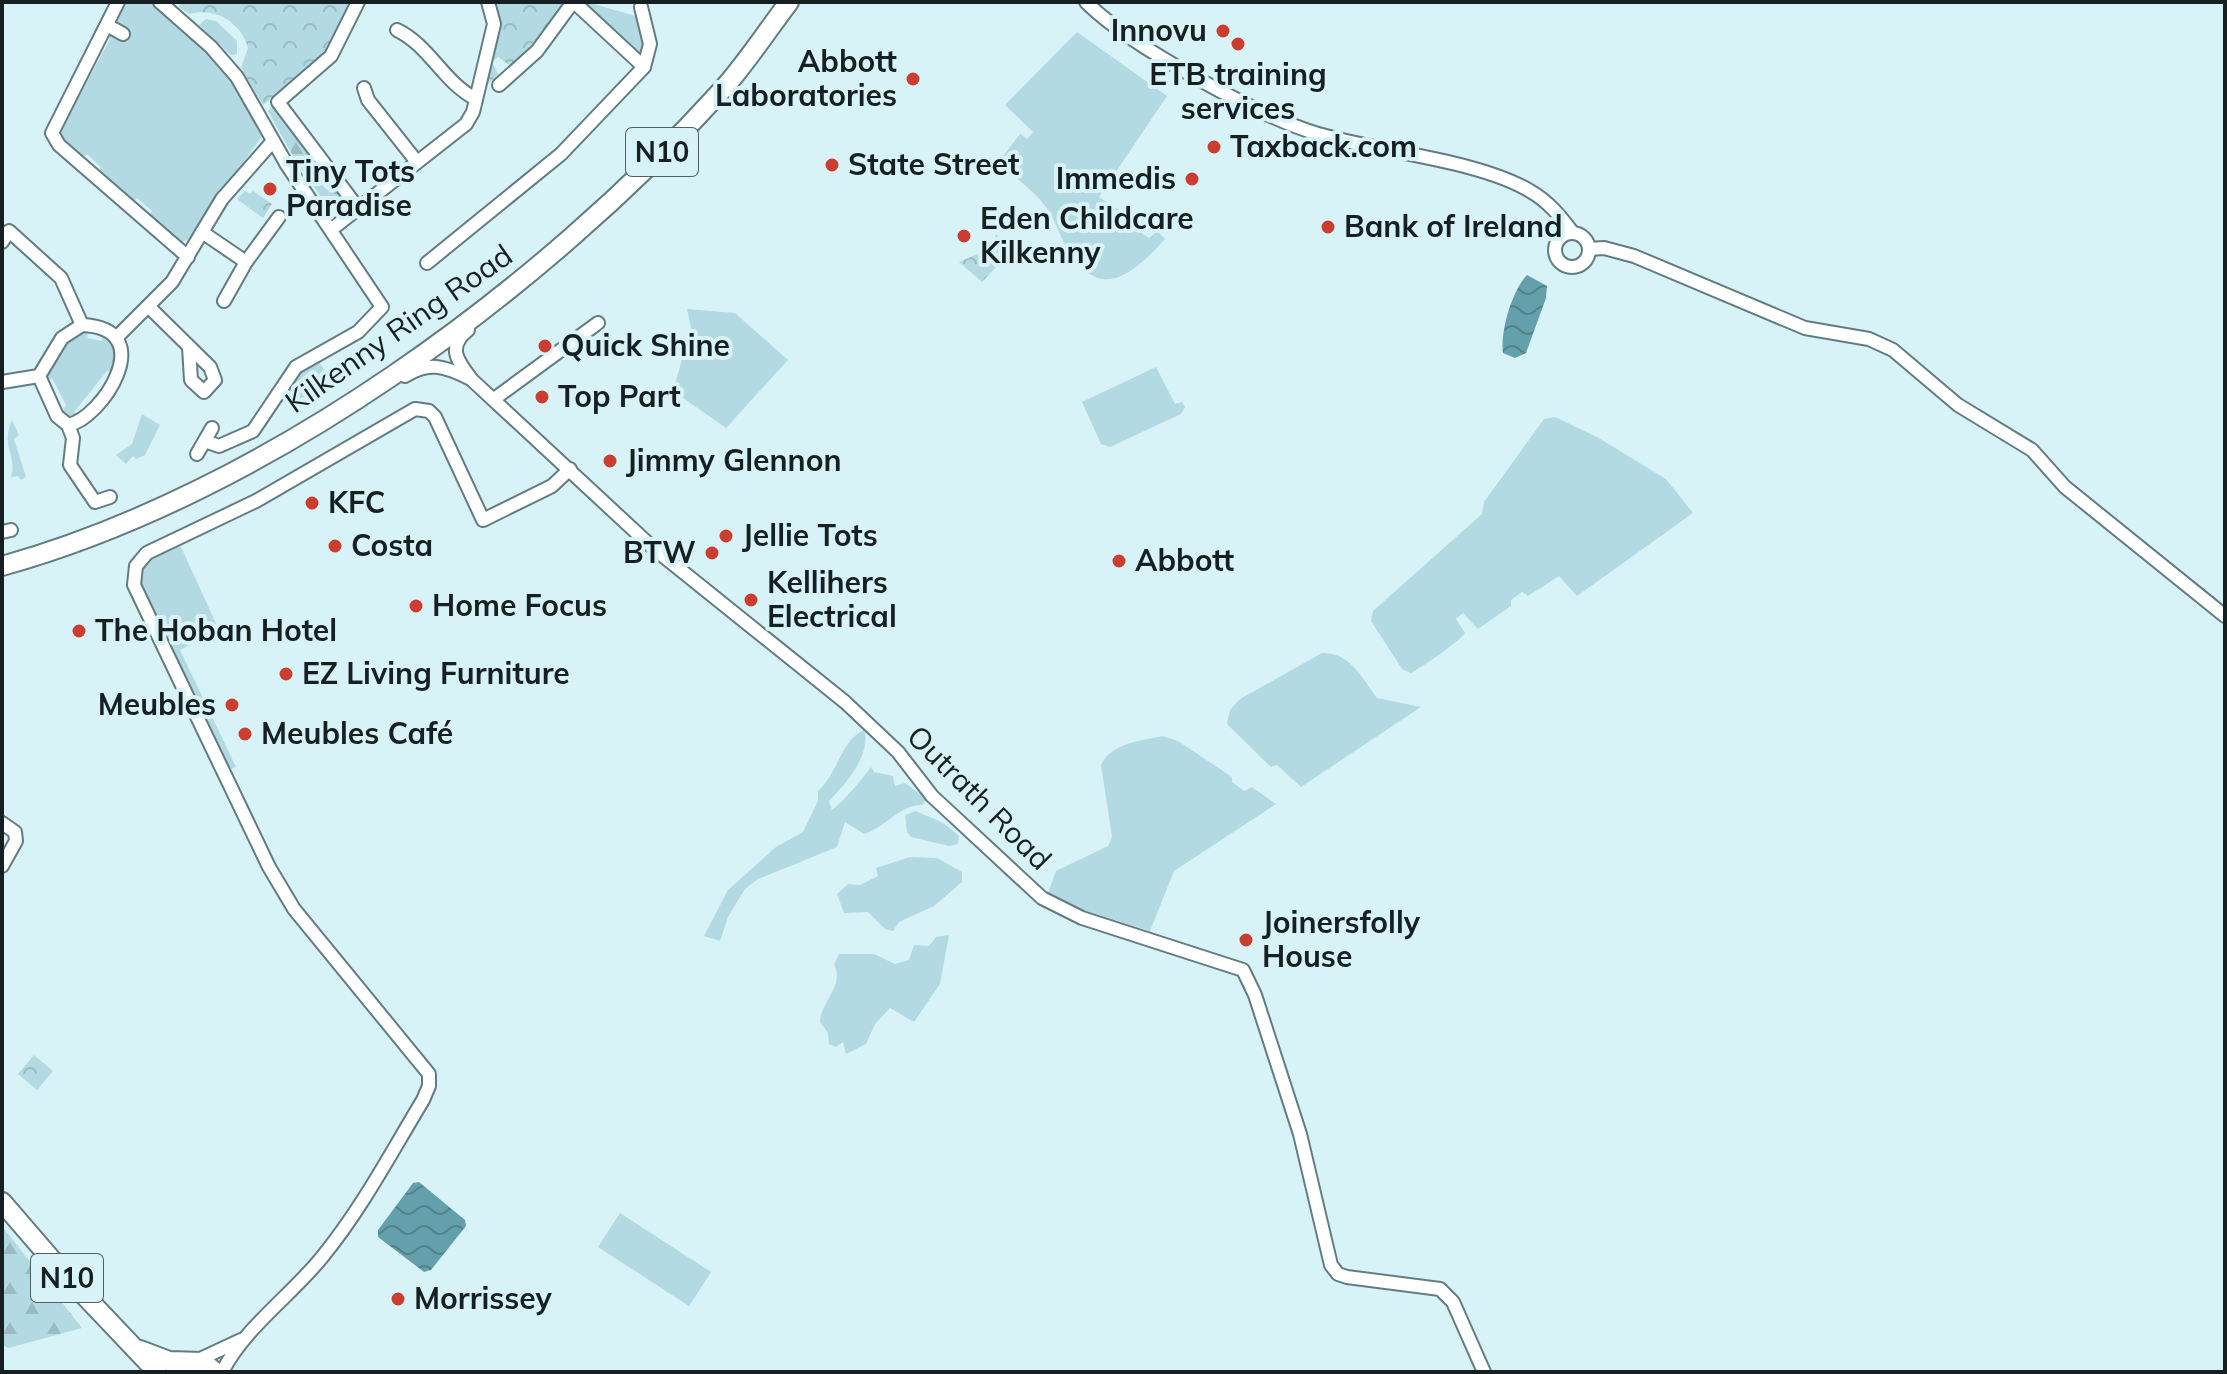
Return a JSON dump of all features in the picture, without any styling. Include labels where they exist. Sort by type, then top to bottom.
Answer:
[{"type":"highway","name":"Kilkenny Ring Road","points":[[2,566],[111,528],[194,491],[339,409],[457,330],[517,284],[673,141],[725,87],[789,2]]},
{"type":"highway","name":"N10","points":[[2,1202],[65,1275],[157,1372]]},
{"type":"highway","name":"N10","points":[[137,1349],[169,1361],[215,1372]]},
{"type":"street","points":[[118,2],[52,133],[59,145],[188,257]]},
{"type":"street","points":[[358,2],[331,56],[280,97],[280,107],[358,208]]},
{"type":"street","points":[[332,229],[466,124],[476,99],[494,24],[488,2]]},
{"type":"street","points":[[498,64],[504,80],[537,51],[574,2],[644,67]]},
{"type":"street","points":[[1086,2],[1113,27],[1264,111],[1345,141],[1515,182],[1558,214],[1568,235],[1586,240],[1589,249],[1582,265],[1563,265],[1555,249],[1568,235]]},
{"type":"street","points":[[166,4],[237,77],[273,141],[380,302],[380,312],[358,332],[296,367],[253,431],[219,446],[205,441]]},
{"type":"street","points":[[427,263],[444,241],[561,154],[644,67],[650,44],[641,7]]},
{"type":"street","points":[[107,25],[123,34]]},
{"type":"street","points":[[397,30],[415,39],[455,89],[476,99]]},
{"type":"street","points":[[364,88],[368,100],[417,162]]},
{"type":"street","points":[[116,338],[150,308],[188,257],[236,181],[273,141]]},
{"type":"street","points":[[224,301],[246,262],[279,217]]},
{"type":"street","points":[[202,232],[246,262]]},
{"type":"street","points":[[5,236],[61,278],[82,325]]},
{"type":"street","points":[[1589,249],[1604,248],[1634,256],[1805,328],[1869,339],[1893,350],[1958,405],[2032,450],[2065,487],[2225,616]]},
{"type":"street","name":"Outrath Road","points":[[517,284],[455,344],[458,362],[472,380],[652,547],[845,702],[898,752],[932,796],[1042,898],[1082,918],[1243,970],[1255,995],[1300,1134],[1331,1265],[1338,1274],[1347,1277],[1440,1289],[1453,1302],[1484,1372]]},
{"type":"street","points":[[150,308],[189,347]]},
{"type":"street","points":[[494,399],[598,323]]},
{"type":"street","points":[[2,382],[39,376],[62,338],[82,325],[103,328],[116,338],[123,353],[118,376],[86,417],[68,425]]},
{"type":"street","name":"Outrath Road","points":[[339,409],[378,392],[421,366],[439,365],[472,380]]},
{"type":"street","points":[[39,376],[57,416],[68,425],[73,438],[70,465],[95,502],[110,497]]},
{"type":"street","points":[[222,1372],[250,1334],[288,1298],[341,1233],[423,1100],[429,1086],[429,1074],[294,909],[269,867],[134,585],[136,566],[147,553],[256,501],[415,409],[429,411],[435,417],[483,520],[552,486],[570,469]]},
{"type":"street","points":[[197,454],[212,428]]},
{"type":"street","points":[[2,823],[15,832],[16,841],[2,866]]},
{"type":"street","points":[[185,1365],[250,1334]]},
{"type":"green space","points":[[122,2],[153,2],[186,31],[216,62],[242,96],[262,136],[191,238],[182,242],[148,216],[152,211],[137,198],[132,202],[98,172],[101,167],[87,154],[82,158],[56,134],[62,117],[67,119],[110,39],[105,36],[117,24],[114,21]]},
{"type":"green space","points":[[181,2],[352,2],[328,54],[263,105],[241,68],[248,48],[239,30],[217,15],[189,14],[179,7]]},
{"type":"green space","points":[[493,2],[565,2],[519,60],[509,65],[498,57],[492,62],[498,74],[483,89]]},
{"type":"green space","points":[[583,3],[639,17],[645,48],[643,54],[637,53]]},
{"type":"green space","points":[[206,19],[216,21],[237,41],[237,54],[231,55],[199,25]]},
{"type":"green space","points":[[1077,32],[1167,96],[1099,197],[1121,211],[1117,217],[1149,238],[1157,231],[1165,239],[1141,263],[1116,278],[1092,276],[1080,266],[1043,204],[1000,160],[1020,134],[1027,139],[1033,132],[1005,105]]},
{"type":"green space","points":[[272,107],[324,170],[316,177],[327,190],[335,184],[346,202],[344,212],[332,213],[294,158],[268,111]]},
{"type":"green space","points":[[245,191],[250,194],[253,191],[272,204],[263,218],[237,199]]},
{"type":"green space","points":[[996,234],[1011,251],[982,282],[959,262],[980,253],[980,257],[989,257]]},
{"type":"green space","points":[[687,309],[735,313],[788,360],[726,428],[673,391],[691,328]]},
{"type":"green space","points":[[86,330],[88,338],[102,341],[102,334],[117,348],[115,372],[107,371],[74,412],[81,415],[70,419],[62,412],[66,405],[52,378],[46,384],[45,375],[52,370],[66,340]]},
{"type":"green space","points":[[317,358],[331,382],[288,406],[280,399],[301,368]]},
{"type":"green space","points":[[1156,367],[1175,404],[1182,402],[1185,407],[1181,414],[1110,447],[1101,444],[1082,402]]},
{"type":"green space","points":[[142,414],[160,425],[145,455],[136,459],[133,456],[126,464],[116,455],[132,444]]},
{"type":"green space","points":[[1555,417],[1597,437],[1666,479],[1693,513],[1577,596],[1559,576],[1528,596],[1522,592],[1511,600],[1511,606],[1478,629],[1463,613],[1456,619],[1465,633],[1462,637],[1411,673],[1402,669],[1371,621],[1373,611],[1482,514],[1484,502],[1544,419]]},
{"type":"green space","points":[[12,420],[19,435],[14,439],[26,477],[21,480],[18,476],[11,477],[13,470],[8,437]]},
{"type":"green space","points":[[174,547],[181,547],[219,630],[180,650],[236,767],[228,770],[143,592],[141,582],[144,568]]},
{"type":"green space","points":[[1322,653],[1341,657],[1348,662],[1377,698],[1421,707],[1301,787],[1277,765],[1271,767],[1227,724],[1230,710],[1240,699]]},
{"type":"green space","points":[[864,730],[861,759],[829,801],[832,810],[871,767],[874,772],[893,776],[895,786],[905,783],[927,799],[922,805],[907,808],[864,834],[845,822],[837,847],[758,879],[745,889],[728,917],[720,941],[704,936],[728,890],[776,847],[803,832],[818,801],[818,791],[844,749]]},
{"type":"green space","points":[[1162,736],[1178,741],[1232,777],[1232,782],[1244,791],[1252,787],[1276,804],[1174,871],[1150,931],[1086,911],[1048,893],[1056,871],[1108,846],[1112,837],[1101,765],[1106,758],[1119,747]]},
{"type":"green space","points":[[916,811],[947,825],[959,836],[958,844],[949,846],[911,837],[907,832],[905,815]]},
{"type":"green space","points":[[910,857],[937,858],[962,872],[962,882],[934,906],[899,922],[893,931],[885,929],[868,912],[844,913],[837,894],[848,884],[860,885],[878,876],[876,868]]},
{"type":"green space","points":[[949,935],[940,984],[914,1022],[890,1008],[875,1024],[866,1044],[846,1054],[843,1042],[836,1047],[829,1044],[828,1033],[820,1022],[837,979],[834,964],[839,954],[874,954],[895,964],[909,960],[914,945],[929,946],[936,937]]},
{"type":"green space","points":[[34,1055],[53,1071],[37,1090],[18,1074]]},
{"type":"green space","points":[[620,1213],[711,1272],[689,1306],[598,1247]]},
{"type":"green space","points":[[2,1226],[82,1328],[9,1348],[2,1345]]},
{"type":"water","points":[[1527,275],[1547,286],[1546,298],[1526,353],[1515,358],[1503,353],[1503,334],[1512,301]]},
{"type":"water","points":[[419,1182],[465,1220],[466,1226],[431,1270],[424,1272],[378,1237],[378,1230],[413,1183]]},
{"type":"place","name":"Innovu","points":[[1223,31]]},
{"type":"place","name":"ETB training services","points":[[1238,44]]},
{"type":"place","name":"Abbott Laboratories","points":[[913,79]]},
{"type":"place","name":"Taxback.com","points":[[1214,147]]},
{"type":"place","name":"State Street","points":[[832,165]]},
{"type":"place","name":"Immedis","points":[[1192,179]]},
{"type":"place","name":"Tiny Tots Paradise","points":[[270,189]]},
{"type":"place","name":"Bank of Ireland","points":[[1328,227]]},
{"type":"place","name":"Eden Childcare Kilkenny","points":[[964,236]]},
{"type":"place","name":"Quick Shine","points":[[545,346]]},
{"type":"place","name":"Top Part","points":[[542,397]]},
{"type":"place","name":"Jimmy Glennon","points":[[610,461]]},
{"type":"place","name":"KFC","points":[[312,503]]},
{"type":"place","name":"Jellie Tots","points":[[726,536]]},
{"type":"place","name":"Costa","points":[[335,546]]},
{"type":"place","name":"BTW","points":[[712,553]]},
{"type":"place","name":"Abbott","points":[[1119,561]]},
{"type":"place","name":"Kellihers Electrical","points":[[751,600]]},
{"type":"place","name":"Home Focus","points":[[416,606]]},
{"type":"place","name":"The Hoban Hotel","points":[[79,631]]},
{"type":"place","name":"EZ Living Furniture","points":[[286,674]]},
{"type":"place","name":"Meubles","points":[[232,705]]},
{"type":"place","name":"Meubles Café","points":[[245,734]]},
{"type":"place","name":"Joinersfolly House","points":[[1246,940]]},
{"type":"place","name":"Morrissey","points":[[398,1299]]}]
